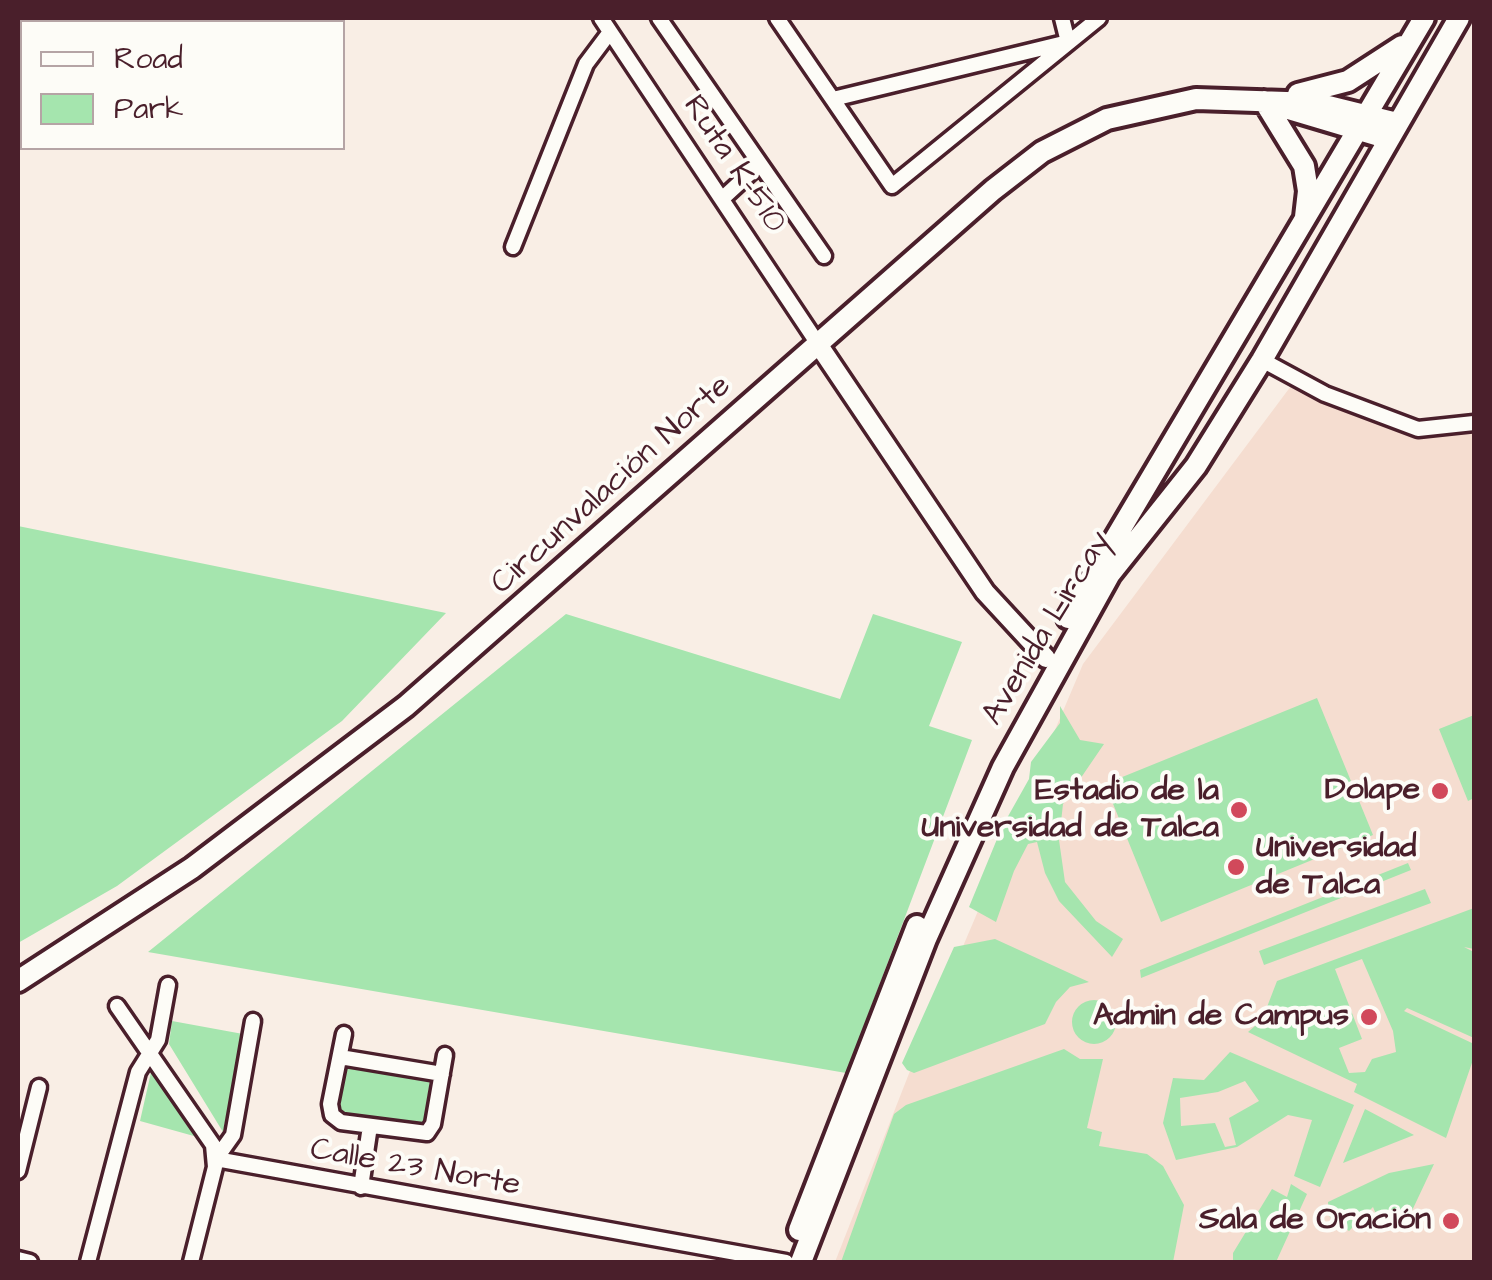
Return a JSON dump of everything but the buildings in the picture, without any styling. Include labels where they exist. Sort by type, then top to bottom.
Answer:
[{"type":"main road","name":"Avenida Lircay","points":[[801,1262],[926,939],[1003,767],[1110,574],[1196,466],[1262,360],[1458,18]]},
{"type":"main road","name":"Avenida Lircay","points":[[786,1262],[933,888],[1046,658],[1102,557],[1296,239],[1419,26]]},
{"type":"main road","points":[[1296,239],[1306,216],[1307,178],[1299,154],[1264,102],[1348,80],[1383,61],[1419,26]]},
{"type":"main road","name":"Circunvalación Norte","points":[[18,981],[192,868],[351,750],[466,655],[1008,176],[1064,139],[1107,119],[1159,104],[1219,98],[1316,103],[1393,131]]},
{"type":"street","name":"Ruta K-510","points":[[601,18],[818,344]]},
{"type":"street","points":[[659,18],[824,256]]},
{"type":"street","points":[[781,18],[892,186],[1099,18]]},
{"type":"street","points":[[1062,18],[1068,42]]},
{"type":"street","points":[[512,247],[586,64],[610,32]]},
{"type":"street","points":[[832,99],[1068,42]]},
{"type":"street","points":[[723,198],[760,164]]},
{"type":"street","points":[[818,344],[985,592],[1046,658]]},
{"type":"street","points":[[1262,360],[1325,394],[1418,429],[1474,423]]},
{"type":"street","points":[[88,1262],[138,1072],[158,1040],[168,985]]},
{"type":"street","points":[[117,1006],[209,1136],[216,1159]]},
{"type":"street","points":[[191,1262],[216,1159],[234,1136],[253,1021]]},
{"type":"street","points":[[344,1034],[332,1115],[370,1126],[428,1133],[445,1056]]},
{"type":"street","points":[[340,1056],[442,1074]]},
{"type":"street","points":[[18,1171],[39,1087]]},
{"type":"street","points":[[361,1187],[370,1126]]},
{"type":"street","name":"Calle 23 Norte","points":[[216,1159],[786,1262]]},
{"type":"street","points":[[18,1259],[30,1262]]},
{"type":"shaded area","name":"Universidad de Talca","points":[[1291,386],[1418,436],[1474,426],[1474,1262],[835,1262],[910,1071],[1083,664]]},
{"type":"green space","points":[[18,526],[446,613],[342,721],[117,886],[18,943]]},
{"type":"green space","points":[[566,614],[840,699],[873,614],[962,642],[929,726],[972,740],[846,1073],[148,952]]},
{"type":"green space","name":"Estadio de la Universidad de Talca","points":[[1317,698],[1373,835],[1161,922],[1105,784]]},
{"type":"green space","points":[[1060,706],[1080,740],[1104,744],[1063,804],[1059,840],[1065,882],[1096,921],[1123,939],[1112,957],[1059,901],[1045,873],[1037,842],[1028,844],[1014,871],[996,922],[969,907],[1002,827],[1029,779],[1031,762],[1060,723]]},
{"type":"green space","points":[[1474,715],[1474,798],[1468,801],[1439,729]]},
{"type":"green space","points":[[1408,863],[1411,870],[1141,978],[1140,970]]},
{"type":"green space","points":[[1425,889],[1431,903],[1264,965],[1259,951]]},
{"type":"green space","points":[[1474,908],[1474,949],[1464,947],[1474,952],[1474,1038],[1407,1008],[1404,1011],[1474,1044],[1474,1057],[1446,1138],[1354,1092],[1357,1084],[1248,1032],[1262,1020],[1277,981]],"holes":[[[1362,959],[1393,1031],[1396,1052],[1372,1059],[1365,1072],[1349,1073],[1339,1048],[1362,1039],[1335,969]]]},
{"type":"green space","points":[[995,939],[1089,982],[1070,987],[1056,1002],[1045,1024],[914,1073],[907,1070],[902,1063],[954,947]]},
{"type":"green space","points":[[1094,1000],[1110,1006],[1116,1022],[1110,1038],[1094,1044],[1078,1038],[1072,1022],[1078,1006]]},
{"type":"green space","points":[[172,1021],[243,1034],[223,1132],[169,1044]]},
{"type":"green space","points":[[1064,1049],[1080,1059],[1103,1059],[1087,1128],[1102,1132],[1099,1146],[1147,1154],[1163,1166],[1184,1205],[1173,1262],[841,1262],[894,1114],[906,1105]]},
{"type":"green space","points":[[1230,1052],[1354,1105],[1320,1187],[1294,1176],[1312,1120],[1288,1115],[1237,1147],[1176,1160],[1163,1123],[1173,1078],[1204,1080]],"holes":[[[1245,1081],[1259,1101],[1229,1118],[1236,1145],[1225,1147],[1215,1123],[1181,1126],[1180,1098],[1218,1092]]]},
{"type":"green space","points":[[347,1066],[430,1081],[423,1128],[339,1111]]},
{"type":"green space","points":[[152,1068],[201,1138],[140,1121]]},
{"type":"green space","points":[[1365,1109],[1414,1135],[1343,1163]]},
{"type":"green space","points":[[1434,1164],[1409,1217],[1382,1229],[1373,1207],[1349,1231],[1329,1216],[1328,1202],[1389,1173]]},
{"type":"green space","points":[[1291,1184],[1307,1194],[1276,1262],[1233,1262],[1233,1253],[1272,1189],[1287,1197]]},
{"type":"place","name":"Dolape","points":[[1440,791]]},
{"type":"place","name":"Estadio de la Universidad de Talca","points":[[1239,810]]},
{"type":"place","name":"Universidad de Talca","points":[[1236,867]]},
{"type":"place","name":"Admin de Campus","points":[[1369,1017]]},
{"type":"place","name":"Sala de Oración","points":[[1451,1221]]}]
